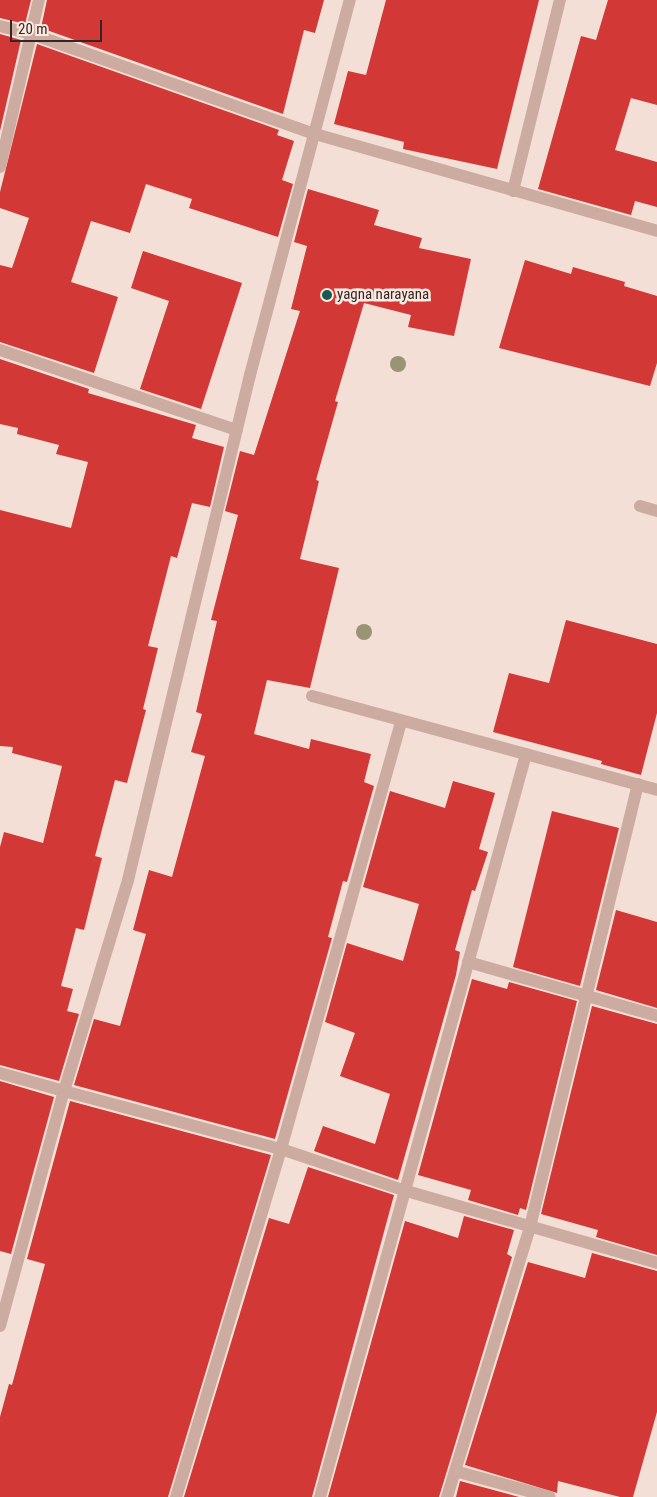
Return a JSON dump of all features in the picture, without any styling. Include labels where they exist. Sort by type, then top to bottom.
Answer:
[{"type":"street","points":[[0,167],[39,0]]},
{"type":"street","points":[[0,1326],[64,1091],[128,880],[237,430],[350,0]]},
{"type":"street","points":[[513,191],[560,0]]},
{"type":"street","points":[[0,26],[32,34],[314,134],[657,231]]},
{"type":"street","points":[[0,350],[237,430]]},
{"type":"street","points":[[640,506],[657,511]]},
{"type":"street","points":[[312,696],[657,790]]},
{"type":"street","points":[[176,1497],[281,1149],[401,721]]},
{"type":"street","points":[[320,1497],[526,754]]},
{"type":"street","points":[[447,1497],[530,1227],[588,996],[638,784]]},
{"type":"street","points":[[468,962],[657,1016]]},
{"type":"street","points":[[0,1073],[281,1149],[404,1190],[657,1263]]},
{"type":"street","points":[[455,1471],[550,1497]]},
{"type":"building","points":[[0,0],[31,0],[25,24],[0,18]]},
{"type":"building","points":[[47,0],[324,0],[315,33],[304,30],[283,114],[41,28]]},
{"type":"building","points":[[386,0],[539,0],[497,169],[403,149],[404,142],[334,124],[348,71],[366,75]]},
{"type":"building","points":[[608,0],[657,0],[657,105],[631,98],[615,150],[657,162],[657,207],[635,201],[631,215],[538,189],[581,36],[596,40]]},
{"type":"building","points":[[0,34],[21,40],[0,131]]},
{"type":"building","points":[[37,44],[279,130],[277,135],[294,141],[282,180],[293,184],[278,237],[189,208],[192,199],[146,184],[130,233],[91,221],[71,282],[118,297],[94,373],[0,342],[0,265],[12,268],[29,218],[0,208],[0,192]]},
{"type":"building","points":[[308,189],[379,210],[374,225],[422,238],[419,248],[471,259],[454,336],[408,327],[411,315],[364,303],[335,401],[338,402],[316,480],[319,481],[300,559],[339,568],[310,688],[267,680],[254,734],[309,749],[311,739],[371,754],[364,782],[374,786],[347,882],[343,881],[328,937],[332,938],[275,1139],[74,1085],[94,1019],[120,1026],[146,934],[133,930],[149,870],[172,877],[205,756],[191,752],[202,714],[196,712],[217,621],[211,620],[238,515],[225,511],[240,451],[254,455],[300,311],[291,309],[307,246],[294,242]]},
{"type":"building","points":[[143,251],[242,283],[201,409],[140,389],[169,301],[131,288]]},
{"type":"building","points":[[525,260],[571,274],[573,267],[625,282],[624,286],[657,296],[657,363],[650,386],[499,348]]},
{"type":"building","points":[[0,359],[89,389],[88,393],[196,425],[192,438],[224,447],[210,507],[192,503],[177,558],[171,556],[148,646],[158,648],[143,709],[146,710],[127,783],[115,780],[95,856],[102,858],[84,930],[76,928],[61,986],[73,989],[67,1011],[79,1014],[59,1081],[0,1065],[0,847],[4,832],[43,843],[62,766],[12,753],[13,747],[0,746],[0,510],[71,528],[88,462],[56,454],[59,445],[17,434],[18,428],[0,424]]},
{"type":"building","points":[[566,620],[657,644],[657,713],[641,775],[601,764],[602,761],[493,732],[509,673],[549,683]]},
{"type":"building","points":[[453,781],[495,793],[479,849],[488,852],[475,891],[472,890],[455,950],[460,952],[456,975],[398,1180],[314,1151],[323,1126],[375,1144],[390,1094],[340,1076],[355,1033],[325,1022],[347,943],[403,961],[419,904],[363,887],[390,791],[445,808]]},
{"type":"building","points":[[552,811],[619,828],[580,986],[513,967]]},
{"type":"building","points":[[616,910],[657,922],[657,1008],[596,990]]},
{"type":"building","points":[[472,979],[507,989],[509,982],[577,1001],[526,1210],[520,1208],[518,1215],[468,1200],[471,1190],[418,1175]]},
{"type":"building","points":[[592,1006],[657,1024],[657,1255],[596,1237],[598,1230],[541,1214]]},
{"type":"building","points":[[0,1081],[54,1097],[11,1254],[0,1251]]},
{"type":"building","points":[[70,1101],[271,1155],[168,1497],[0,1497],[0,1417],[9,1384],[12,1385],[45,1264],[27,1259]]},
{"type":"building","points":[[308,1167],[394,1195],[312,1497],[184,1497],[269,1218],[289,1224]]},
{"type":"building","points":[[464,1216],[514,1230],[507,1254],[512,1257],[439,1497],[328,1497],[405,1221],[458,1238]]},
{"type":"building","points":[[592,1253],[657,1271],[657,1412],[633,1497],[620,1497],[558,1481],[557,1493],[465,1465],[528,1262],[585,1278]]},
{"type":"building","points":[[460,1481],[519,1497],[456,1497]]},
{"type":"place","name":"yagna narayana","points":[[327,295]]}]
